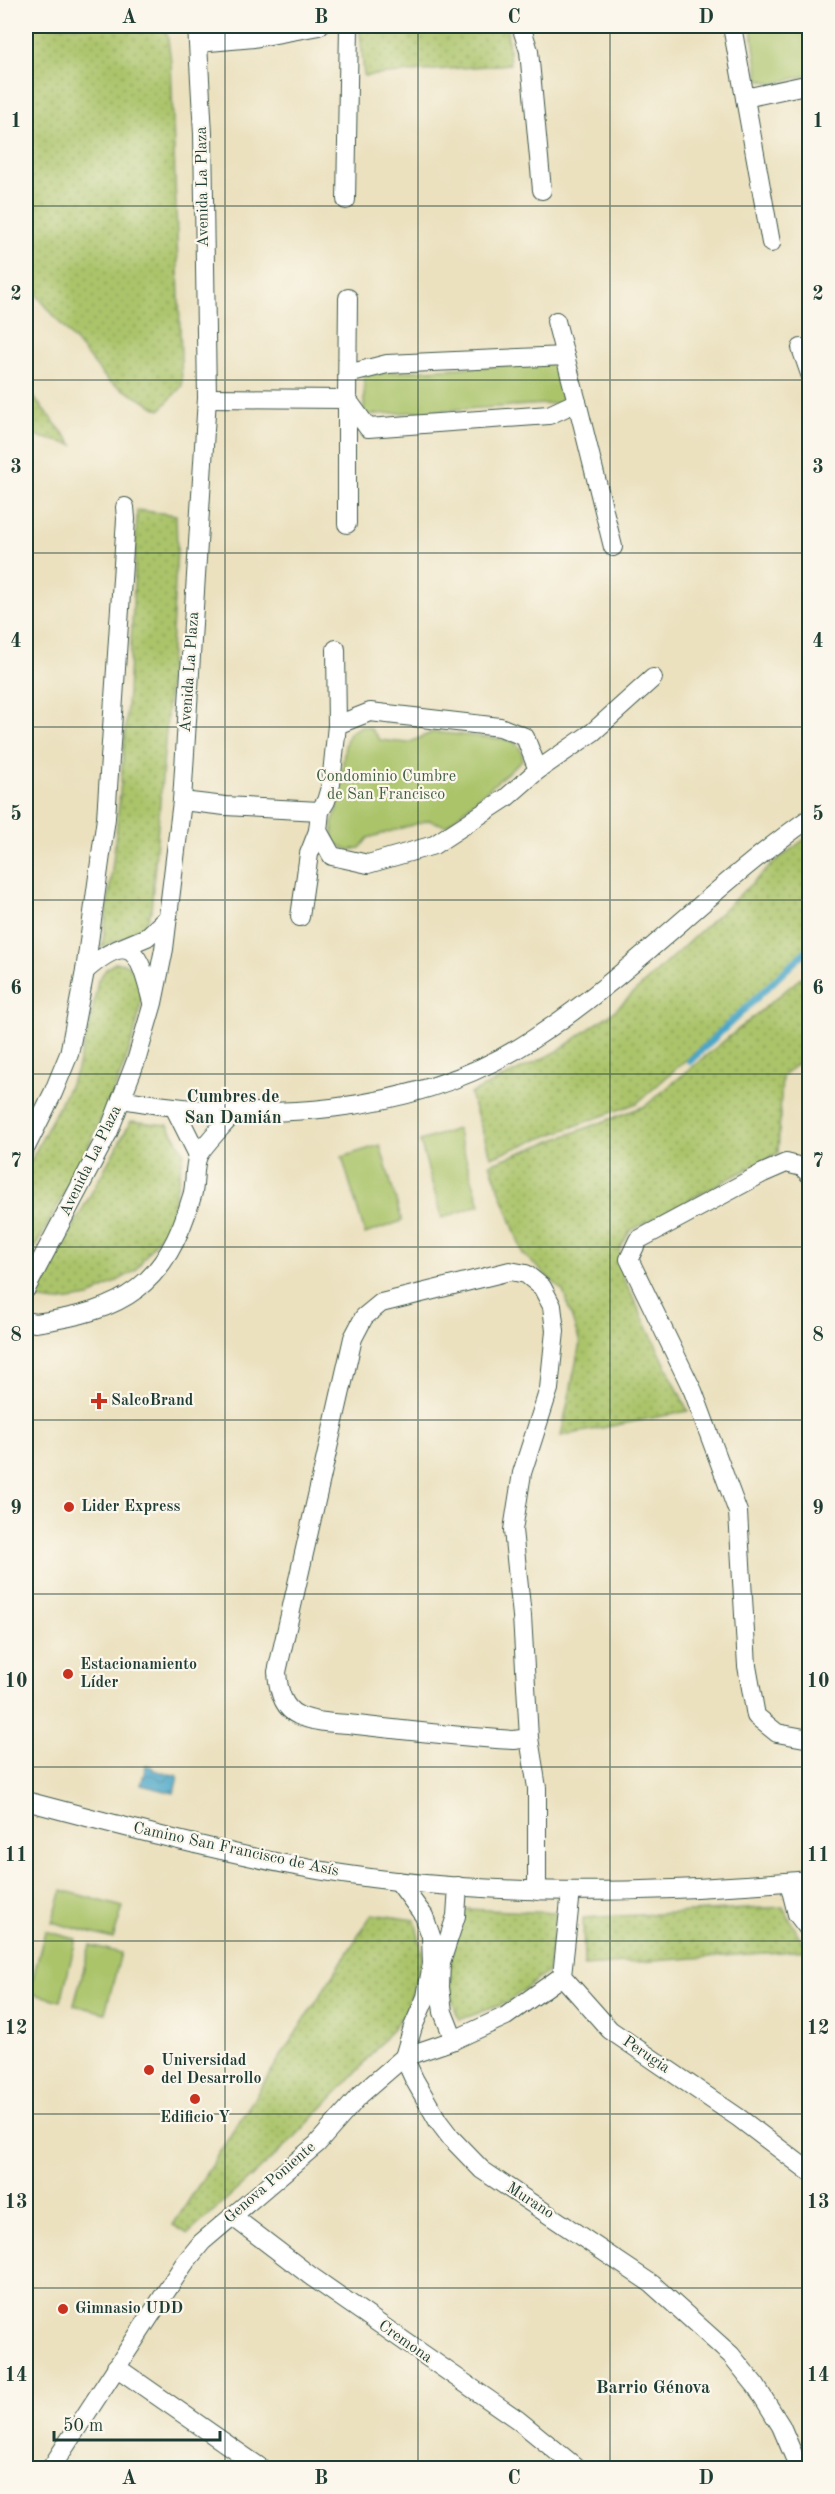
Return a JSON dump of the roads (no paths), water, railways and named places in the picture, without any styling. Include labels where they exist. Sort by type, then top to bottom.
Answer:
[{"type":"street","points":[[197,34],[254,38],[319,26]]},
{"type":"street","points":[[346,200],[349,26]]},
{"type":"street","points":[[520,26],[529,51],[542,190]]},
{"type":"street","points":[[732,26],[771,243]]},
{"type":"street","name":"Avenida La Plaza","points":[[26,1288],[109,1131],[153,1004],[162,958],[182,801],[207,398],[203,134],[197,34]]},
{"type":"street","points":[[745,98],[810,84]]},
{"type":"street","points":[[347,524],[348,298]]},
{"type":"street","points":[[556,321],[613,546]]},
{"type":"street","points":[[801,348],[810,375]]},
{"type":"street","points":[[348,374],[387,364],[565,356]]},
{"type":"street","points":[[207,398],[347,399]]},
{"type":"street","points":[[347,399],[368,428],[549,415],[577,402]]},
{"type":"street","points":[[26,1147],[54,1093],[69,1054],[84,970],[106,818],[125,507]]},
{"type":"street","points":[[300,917],[309,854],[318,831],[320,811],[331,784],[337,725],[336,649]]},
{"type":"street","points":[[318,831],[333,856],[368,864],[434,845],[506,798],[538,770],[593,732],[653,678]]},
{"type":"street","points":[[337,725],[370,712],[500,727],[525,737],[538,770]]},
{"type":"street","points":[[182,801],[225,806],[320,811]]},
{"type":"street","points":[[121,1099],[174,1107],[281,1111],[385,1100],[427,1089],[492,1063],[555,1024],[646,952],[773,843],[810,818]]},
{"type":"street","points":[[84,970],[102,956],[147,937],[166,919]]},
{"type":"street","points":[[116,950],[133,953],[139,959],[153,1004]]},
{"type":"street","points":[[174,1107],[198,1155]]},
{"type":"street","points":[[26,1321],[35,1323],[92,1313],[121,1299],[154,1274],[170,1253],[182,1227],[193,1194],[198,1155],[236,1110]]},
{"type":"street","points":[[810,1175],[802,1167],[786,1163],[763,1173],[638,1240],[629,1259],[693,1391],[738,1512],[747,1666],[756,1716],[777,1733],[810,1739]]},
{"type":"street","points":[[529,1738],[503,1739],[403,1731],[297,1715],[285,1702],[278,1687],[277,1672],[353,1338],[364,1317],[381,1303],[510,1271],[526,1274],[542,1287],[552,1306],[555,1331],[549,1389],[522,1473],[513,1530],[522,1616],[529,1738],[537,1788],[537,1891]]},
{"type":"street","name":"Camino San Francisco de Asís","points":[[26,1800],[152,1834],[291,1865],[398,1881],[537,1891],[681,1889],[810,1881]]},
{"type":"street","points":[[398,1881],[424,1916],[431,1936],[432,1964],[426,1997],[413,2027],[404,2057]]},
{"type":"street","points":[[789,1882],[797,1914],[810,1931]]},
{"type":"street","points":[[454,2040],[443,2012],[440,1987],[441,1962],[456,1916],[458,1886]]},
{"type":"street","points":[[562,1976],[571,1891]]},
{"type":"street","name":"Genova Poniente","points":[[51,2469],[184,2264],[202,2242],[316,2144],[360,2095],[404,2057],[454,2040],[506,2016],[562,1976]]},
{"type":"street","name":"Perugia","points":[[562,1976],[609,2030],[739,2118],[810,2172]]},
{"type":"street","name":"Murano","points":[[404,2057],[438,2121],[482,2170],[611,2254],[652,2284],[731,2355],[756,2386],[781,2426],[799,2469]]},
{"type":"street","name":"Cremona","points":[[232,2216],[312,2277],[518,2420],[577,2469]]},
{"type":"street","points":[[116,2367],[261,2469]]},
{"type":"water","points":[[146,1765],[153,1767],[153,1770],[178,1776],[174,1793],[141,1785]]},
{"type":"waterway","points":[[690,1061],[810,947]]},
{"type":"place","name":"SalcoBrand","points":[[99,1401]]},
{"type":"place","name":"Lider Express","points":[[69,1507]]},
{"type":"place","name":"Estacionamiento Líder","points":[[68,1674]]},
{"type":"place","name":"Universidad del Desarrollo","points":[[149,2070]]},
{"type":"place","name":"Edificio Y","points":[[195,2099]]},
{"type":"place","name":"Gimnasio UDD","points":[[63,2309]]},
{"type":"district","name":"Cumbres de San Damián","points":[[233,1107]]},
{"type":"district","name":"Barrio Génova","points":[[653,2388]]},
{"type":"park label","name":"Condominio Cumbre de San Francisco","points":[[386,786]]}]
